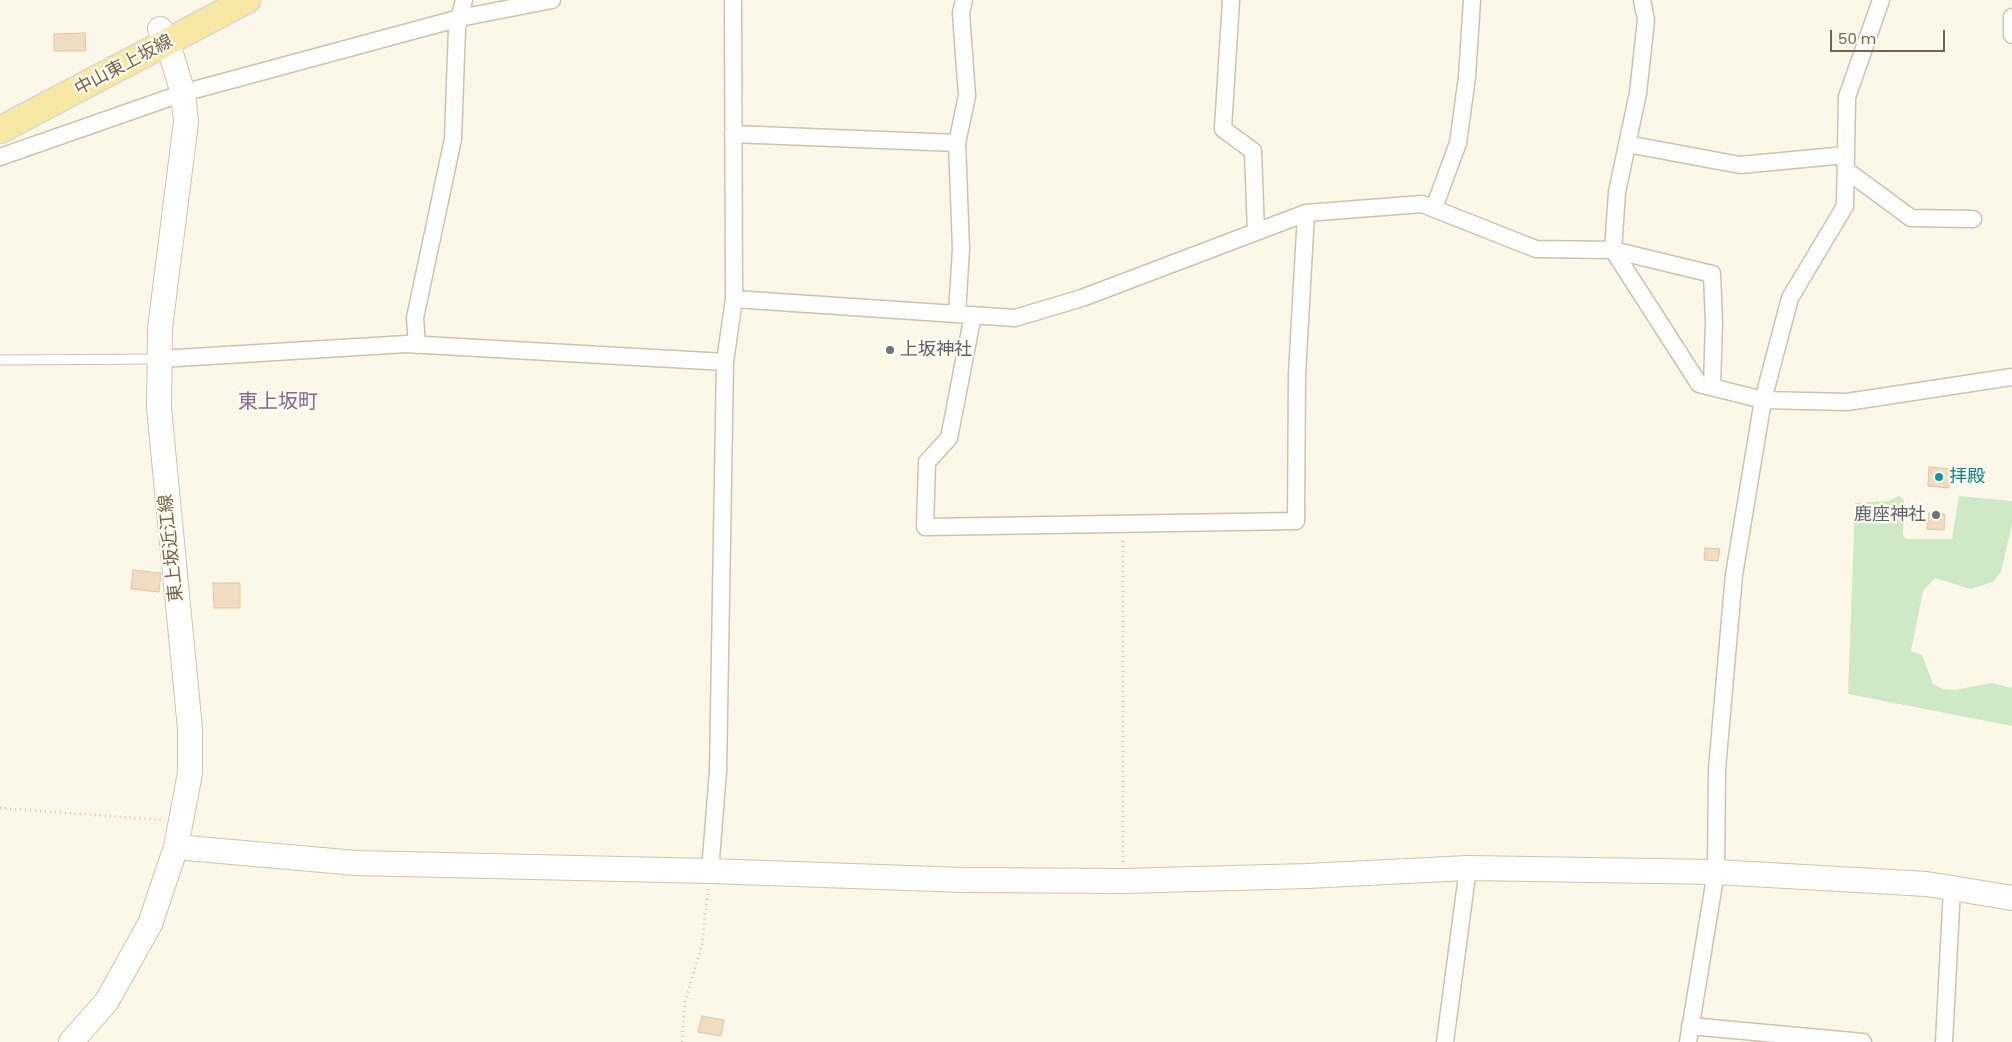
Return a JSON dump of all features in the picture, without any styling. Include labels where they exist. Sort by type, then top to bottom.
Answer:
[{"type":"main road","name":"中山東上坂線","points":[[0,130],[164,36],[215,0]]},
{"type":"main road","name":"中山東上坂線","points":[[0,113],[164,36],[247,0]]},
{"type":"street","points":[[417,345],[415,318],[453,139],[457,28],[464,0]]},
{"type":"street","points":[[0,158],[183,93],[460,18],[552,0]]},
{"type":"street","points":[[710,871],[718,771],[725,362],[734,299],[733,0]]},
{"type":"street","points":[[964,0],[961,13],[967,96],[957,143],[965,315],[949,438],[927,462],[925,527],[1296,521],[1297,375],[1306,213]]},
{"type":"street","points":[[1231,0],[1223,129],[1253,151],[1256,232]]},
{"type":"street","points":[[1434,208],[1458,143],[1468,77],[1472,0]]},
{"type":"street","points":[[1642,0],[1646,20],[1638,93],[1617,192],[1613,250],[1699,384],[1763,400],[1847,402],[2012,377]]},
{"type":"street","points":[[1862,1042],[1689,1034],[1716,872],[1716,769],[1734,575],[1763,400],[1790,298],[1845,206],[1847,97],[1881,0]]},
{"type":"street","points":[[2012,17],[2012,36]]},
{"type":"street","name":"東上坂近江線","points":[[71,1042],[107,1002],[150,924],[176,847],[190,773],[190,729],[159,408],[160,328],[186,122],[183,93],[164,36]]},
{"type":"street","points":[[733,134],[957,143]]},
{"type":"street","points":[[1627,144],[1740,165],[1846,163],[1912,218],[1973,219]]},
{"type":"street","points":[[734,299],[1015,318],[1082,298],[1306,213],[1422,204],[1536,249],[1613,250],[1712,274],[1714,322],[1712,387]]},
{"type":"street","points":[[160,359],[417,345],[725,362]]},
{"type":"street","points":[[176,847],[356,863],[710,871],[964,880],[1123,880],[1307,876],[1468,868],[1716,872],[1927,884],[2012,898]]},
{"type":"street","points":[[1445,1042],[1468,868]]},
{"type":"street","points":[[1944,1042],[1952,888]]},
{"type":"lane","points":[[0,360],[160,359]]},
{"type":"path","points":[[1123,524],[1123,880]]},
{"type":"path","points":[[0,808],[181,821]]},
{"type":"path","points":[[682,1042],[685,1002],[702,944],[710,871]]},
{"type":"green space","points":[[1899,496],[1904,500],[1903,535],[1906,539],[1952,539],[1959,496],[2012,501],[2012,524],[2001,572],[1993,582],[1970,589],[1935,578],[1923,591],[1911,651],[1922,655],[1933,684],[1943,689],[1955,690],[1992,683],[2012,688],[2012,726],[1848,694],[1855,503],[1889,501]]},
{"type":"building","points":[[85,33],[86,51],[54,51],[54,34]]},
{"type":"building","name":"拝殿","points":[[1929,467],[1950,469],[1949,488],[1928,486]]},
{"type":"building","points":[[1929,513],[1945,514],[1944,530],[1927,529]]},
{"type":"building","points":[[1705,548],[1720,549],[1718,561],[1704,560]]},
{"type":"building","points":[[133,570],[161,573],[159,592],[131,589]]},
{"type":"building","points":[[213,583],[240,583],[240,608],[214,608]]},
{"type":"building","points":[[702,1016],[724,1020],[721,1036],[698,1032]]},
{"type":"place","name":"上坂神社","points":[[890,350]]},
{"type":"place","name":"拝殿","points":[[1939,477]]},
{"type":"place","name":"鹿座神社","points":[[1936,515]]},
{"type":"district","name":"東上坂町","points":[[278,403]]}]
